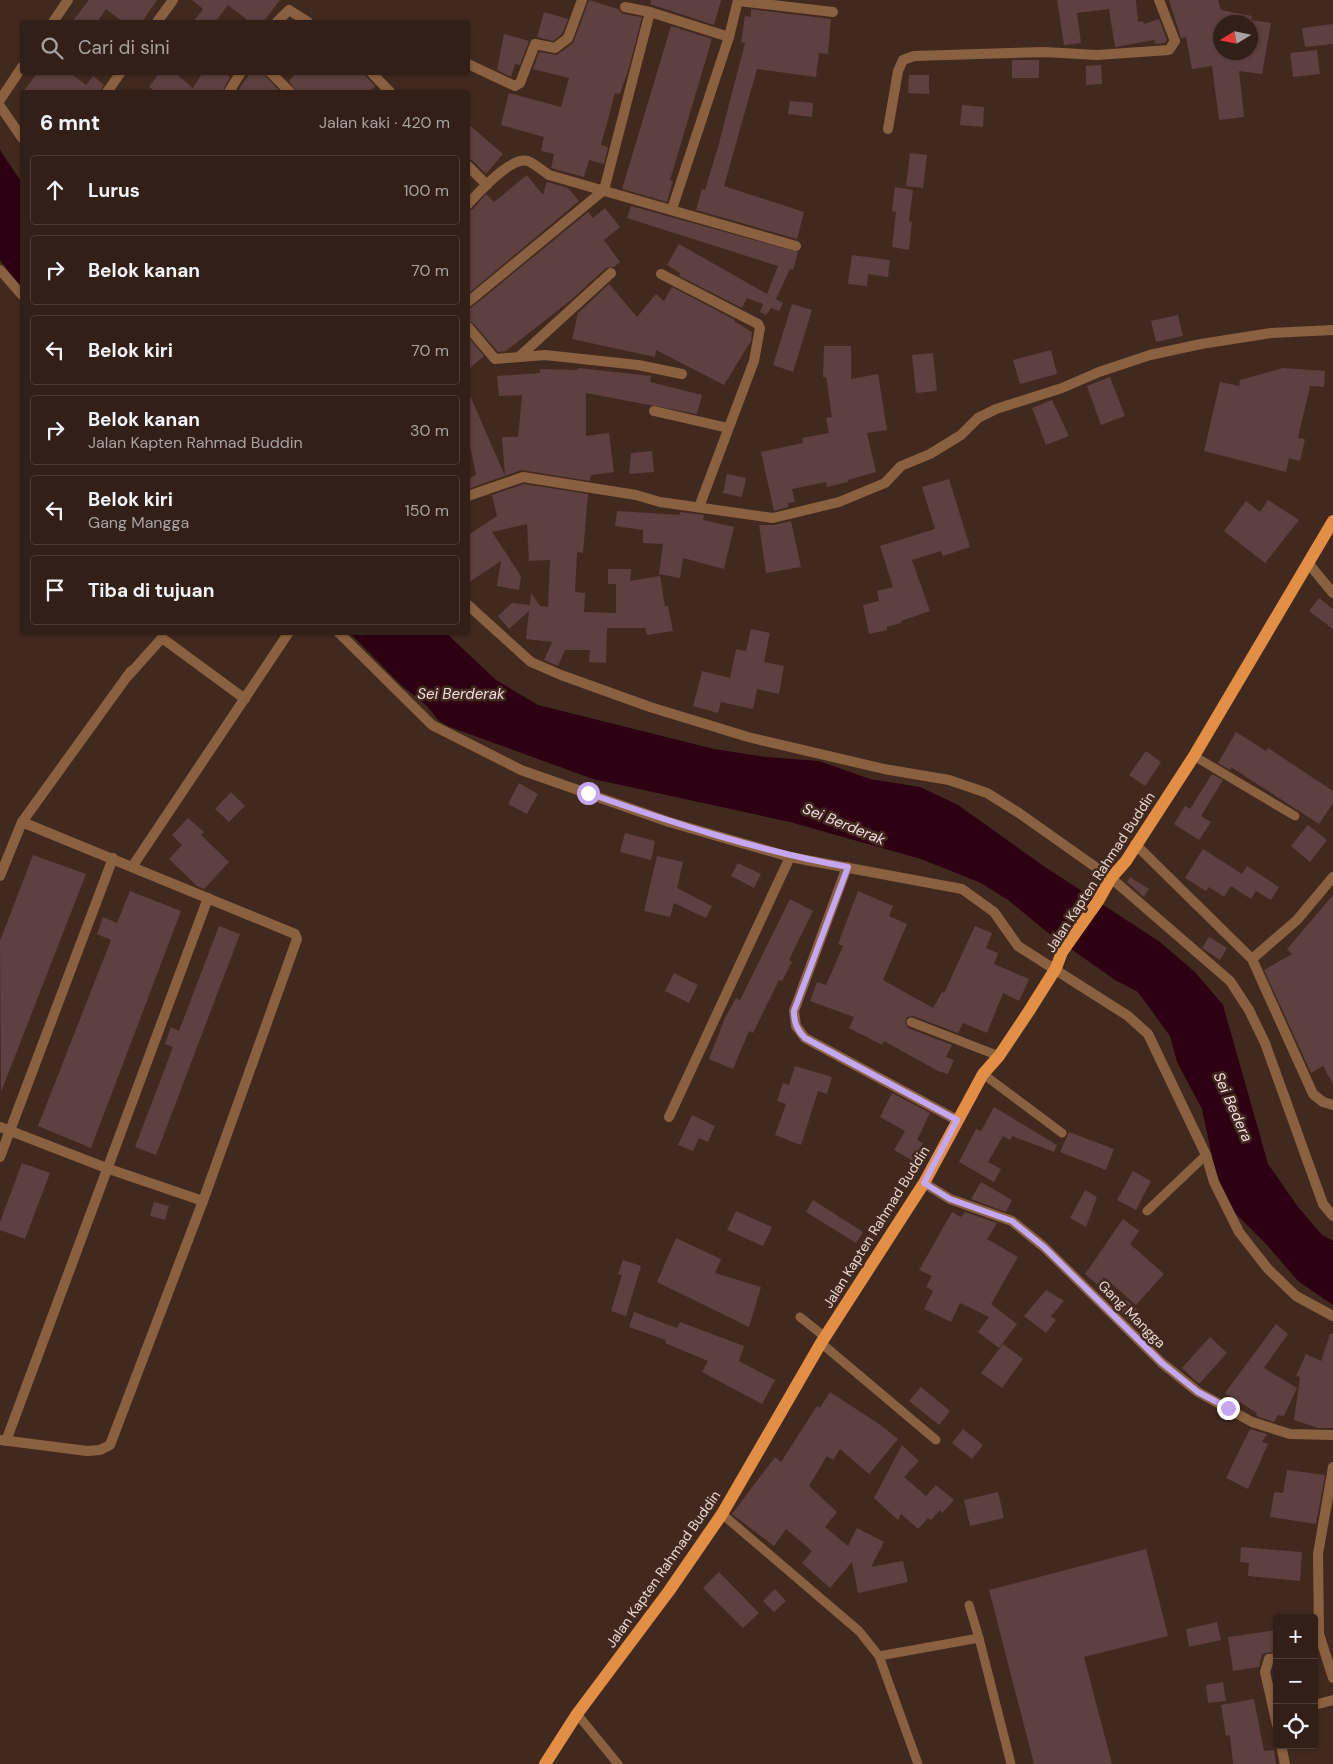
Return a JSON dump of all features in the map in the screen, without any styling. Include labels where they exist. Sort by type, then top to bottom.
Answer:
[{"type":"main road","name":"Jalan Kapten Rahmad Buddin","points":[[546,1764],[577,1714],[669,1591],[722,1514],[823,1340],[924,1183],[983,1074],[999,1056],[1056,968],[1062,952],[1098,901],[1111,878],[1126,861],[1135,844],[1194,756],[1333,522]]},
{"type":"street","points":[[54,20],[68,0]]},
{"type":"street","points":[[158,20],[173,0]]},
{"type":"street","points":[[470,65],[515,86],[520,83],[535,44],[555,48],[568,38],[582,0]]},
{"type":"street","points":[[672,209],[729,37],[738,0],[833,12]]},
{"type":"street","points":[[888,130],[898,71],[903,60],[914,56],[1044,52],[1097,55],[1169,50],[1175,41],[1159,0]]},
{"type":"street","points":[[625,7],[650,12],[729,37]]},
{"type":"street","points":[[279,20],[288,10],[305,20]]},
{"type":"street","points":[[470,300],[604,190],[614,159],[619,125],[650,12]]},
{"type":"street","points":[[0,100],[20,70]]},
{"type":"street","points":[[108,90],[119,75]]},
{"type":"street","points":[[230,90],[240,75]]},
{"type":"street","points":[[273,75],[288,90]]},
{"type":"street","points":[[374,75],[388,90]]},
{"type":"street","points":[[0,106],[20,135]]},
{"type":"street","points":[[470,202],[487,184],[507,168],[517,162],[528,161],[549,175],[796,246]]},
{"type":"street","points":[[470,168],[487,184]]},
{"type":"street","points":[[0,270],[20,293]]},
{"type":"street","points":[[520,356],[611,273]]},
{"type":"street","points":[[661,274],[758,324],[760,328],[754,361],[699,507]]},
{"type":"street","points":[[470,329],[495,359],[545,355],[638,364],[682,374]]},
{"type":"street","points":[[470,495],[523,477],[636,495],[660,502],[773,518],[839,502],[885,483],[901,466],[930,454],[961,435],[978,418],[996,409],[1062,388],[1099,372],[1150,355],[1201,344],[1271,333],[1333,330]]},
{"type":"street","points":[[654,411],[728,428]]},
{"type":"street","points":[[1308,563],[1333,593]]},
{"type":"street","points":[[470,607],[531,662],[650,707],[748,736],[884,769],[949,780],[987,793],[1019,813],[1111,878],[1230,982],[1249,1010],[1275,1068],[1323,1204],[1333,1216]]},
{"type":"street","points":[[132,867],[287,635]]},
{"type":"street","points":[[341,635],[432,725],[521,770],[669,822],[790,856],[962,889],[994,912],[1018,946],[1056,968],[1128,1016],[1148,1034],[1206,1154],[1214,1182],[1240,1232],[1268,1270],[1296,1296],[1333,1316]]},
{"type":"street","points":[[124,680],[162,638],[245,699]]},
{"type":"street","points":[[0,876],[22,822],[131,671]]},
{"type":"street","points":[[22,822],[112,858],[295,934],[297,939],[203,1201],[110,1445],[100,1450],[87,1452],[3,1441],[109,1169],[208,898]]},
{"type":"street","points":[[1135,844],[1252,959],[1313,1094],[1323,1102],[1333,1105]]},
{"type":"street","points":[[668,1117],[790,856]]},
{"type":"street","points":[[0,1157],[5,1129],[112,858]]},
{"type":"street","points":[[848,867],[794,1011],[796,1026],[805,1038],[957,1120]]},
{"type":"street","points":[[1252,959],[1297,920],[1333,876]]},
{"type":"street","points":[[5,1129],[109,1169],[203,1201]]},
{"type":"street","name":"Gang Mangga","points":[[924,1183],[950,1199],[1012,1221],[1044,1247],[1162,1363],[1198,1392],[1252,1422],[1290,1434],[1333,1435]]},
{"type":"street","points":[[1317,1614],[1318,1554],[1333,1467]]},
{"type":"street","points":[[1318,1643],[1333,1678]]},
{"type":"street","points":[[1273,1658],[1268,1659],[1265,1672],[1273,1705]]},
{"type":"street","points":[[1318,1703],[1333,1700]]},
{"type":"street","points":[[1282,1749],[1285,1764]]},
{"type":"lane","points":[[1194,756],[1295,816]]},
{"type":"lane","points":[[911,1022],[999,1056]]},
{"type":"lane","points":[[983,1074],[1062,1133]]},
{"type":"lane","points":[[1148,1211],[1206,1154]]},
{"type":"lane","points":[[800,1317],[823,1340],[936,1440]]},
{"type":"lane","points":[[722,1514],[859,1631],[879,1656],[918,1764]]},
{"type":"lane","points":[[969,1605],[1011,1764]]},
{"type":"lane","points":[[879,1656],[979,1638]]},
{"type":"lane","points":[[577,1714],[618,1764]]},
{"type":"water","points":[[0,150],[20,180],[20,286],[0,260]]},
{"type":"water","name":"Sei Berderak","points":[[352,635],[448,635],[496,680],[538,705],[714,749],[766,757],[819,761],[870,779],[920,787],[958,805],[1042,865],[1160,942],[1195,972],[1223,1005],[1268,1164],[1298,1207],[1322,1235],[1333,1241],[1333,1305],[1298,1281],[1267,1245],[1228,1206],[1218,1185],[1202,1109],[1177,1062],[1170,1036],[1138,992],[1115,980],[1047,932],[1008,900],[981,883],[921,859],[790,822],[593,779],[450,727],[439,721],[427,706],[401,685]]},
{"type":"building","points":[[89,0],[157,0],[143,20],[120,20],[106,9],[98,20],[74,20]]},
{"type":"building","points":[[192,0],[280,0],[265,20],[247,20],[228,5],[217,20],[195,20],[203,9]]},
{"type":"building","points":[[589,0],[618,9],[623,14],[642,17],[629,68],[620,94],[615,93],[601,145],[608,147],[604,164],[589,160],[584,177],[551,168],[554,154],[541,151],[544,137],[501,125],[509,93],[561,107],[569,78],[533,69],[539,52],[557,55],[573,43]]},
{"type":"building","points":[[651,0],[721,0],[714,25],[650,4]]},
{"type":"building","points":[[1057,0],[1136,0],[1138,22],[1143,21],[1144,24],[1159,19],[1167,40],[1165,43],[1156,44],[1154,40],[1115,47],[1109,9],[1077,13],[1081,43],[1064,45]]},
{"type":"building","points":[[1169,0],[1218,0],[1221,10],[1247,15],[1213,15],[1213,60],[1258,60],[1258,21],[1271,23],[1262,74],[1239,71],[1244,117],[1219,120],[1212,66],[1192,69],[1186,37],[1181,38]]},
{"type":"building","points":[[751,9],[831,19],[828,54],[819,53],[816,77],[757,69],[724,186],[804,212],[797,239],[696,210],[702,189],[705,190],[718,147],[745,43],[741,42],[745,16],[751,17]]},
{"type":"building","points":[[544,12],[568,19],[562,34],[553,41],[537,37]]},
{"type":"building","points":[[1333,24],[1333,44],[1305,47],[1302,28]]},
{"type":"building","points":[[671,26],[712,39],[670,180],[673,181],[667,202],[622,189]]},
{"type":"building","points":[[504,34],[529,41],[520,65],[515,64],[511,77],[497,70]]},
{"type":"building","points":[[1317,50],[1320,74],[1293,77],[1290,53]]},
{"type":"building","points":[[1012,60],[1039,60],[1039,78],[1012,78]]},
{"type":"building","points":[[1101,65],[1102,84],[1086,85],[1086,66]]},
{"type":"building","points":[[36,75],[73,75],[86,85],[93,76],[104,85],[101,90],[24,90]]},
{"type":"building","points":[[158,75],[178,75],[193,88],[201,75],[227,75],[230,77],[223,90],[153,90],[149,87]]},
{"type":"building","points":[[249,75],[264,75],[279,90],[238,90]]},
{"type":"building","points":[[294,75],[365,75],[375,86],[372,90],[296,90],[289,81]]},
{"type":"building","points":[[909,75],[929,75],[929,94],[908,93]]},
{"type":"building","points":[[790,101],[813,103],[812,117],[788,114]]},
{"type":"building","points":[[962,105],[984,107],[983,127],[960,125]]},
{"type":"building","points":[[470,126],[503,154],[486,174],[470,160]]},
{"type":"building","points":[[910,153],[927,155],[923,188],[906,186]]},
{"type":"building","points":[[527,175],[543,195],[547,182],[568,188],[579,201],[470,292],[470,210],[486,194],[494,202]]},
{"type":"building","points":[[895,187],[913,190],[909,221],[912,222],[909,250],[892,247],[896,212],[892,211]]},
{"type":"building","points":[[631,206],[798,252],[793,270],[790,269],[776,299],[783,303],[779,311],[771,308],[766,315],[760,312],[763,304],[747,298],[742,308],[679,276],[680,273],[667,265],[679,244],[767,294],[778,266],[627,218]]},
{"type":"building","points":[[605,208],[620,227],[604,240],[620,262],[614,267],[606,268],[571,300],[506,351],[498,352],[470,321],[470,308],[588,212],[593,218]]},
{"type":"building","points":[[852,255],[890,260],[888,277],[868,274],[867,286],[848,284]]},
{"type":"building","points":[[609,284],[637,317],[656,294],[664,301],[672,287],[735,320],[752,332],[751,341],[724,385],[656,350],[655,357],[572,339],[578,313]]},
{"type":"building","points":[[792,304],[812,310],[793,372],[773,365]]},
{"type":"building","points":[[1178,315],[1183,336],[1156,342],[1151,321]]},
{"type":"building","points":[[470,339],[484,356],[470,368]]},
{"type":"building","points":[[824,346],[851,346],[851,379],[878,374],[887,430],[867,433],[876,472],[827,487],[826,482],[792,489],[795,502],[788,503],[788,507],[774,511],[761,452],[803,443],[802,438],[829,433],[826,418],[832,417],[826,377],[823,377]]},
{"type":"building","points":[[1051,350],[1057,374],[1020,384],[1013,360]]},
{"type":"building","points":[[933,353],[937,391],[916,393],[912,355]]},
{"type":"building","points":[[578,368],[651,376],[650,382],[702,395],[697,414],[586,393],[586,436],[609,433],[614,472],[591,475],[590,481],[521,470],[505,476],[502,437],[518,437],[522,395],[499,396],[497,376],[540,373],[540,369],[578,370]]},
{"type":"building","points":[[1283,368],[1325,371],[1324,387],[1310,386],[1298,438],[1305,439],[1300,461],[1289,458],[1286,472],[1204,451],[1220,382],[1239,386],[1240,380]]},
{"type":"building","points":[[1110,377],[1125,416],[1101,425],[1087,386]]},
{"type":"building","points":[[470,396],[505,476],[470,488],[470,478],[476,475],[470,446]]},
{"type":"building","points":[[1052,400],[1069,436],[1046,445],[1032,408]]},
{"type":"building","points":[[652,451],[654,472],[629,474],[631,453]]},
{"type":"building","points":[[727,474],[746,478],[742,497],[723,493]]},
{"type":"building","points":[[949,479],[970,547],[943,556],[941,551],[912,560],[930,611],[887,627],[887,630],[869,634],[863,605],[879,601],[877,591],[893,587],[880,546],[935,529],[922,487]]},
{"type":"building","points":[[524,484],[588,494],[583,553],[577,552],[575,592],[585,593],[584,612],[616,613],[616,584],[608,584],[608,569],[631,569],[630,581],[660,576],[665,606],[668,606],[673,631],[647,635],[645,628],[607,628],[606,663],[589,662],[590,650],[565,650],[558,666],[544,660],[552,642],[526,639],[529,611],[509,629],[498,616],[512,603],[530,605],[531,593],[540,606],[548,607],[550,560],[529,561],[527,524],[492,532],[521,576],[519,590],[497,586],[501,561],[470,582],[470,534],[497,516],[492,495]]},
{"type":"building","points":[[1268,500],[1299,520],[1265,563],[1224,531],[1246,501],[1260,512]]},
{"type":"building","points":[[617,511],[680,515],[680,512],[704,515],[703,520],[734,527],[724,569],[683,558],[680,578],[659,574],[663,544],[643,543],[643,530],[615,526]]},
{"type":"building","points":[[791,521],[801,567],[766,573],[759,525],[774,525]]},
{"type":"building","points":[[1319,598],[1333,609],[1333,629],[1309,611]]},
{"type":"building","points":[[751,629],[770,633],[764,662],[784,666],[779,694],[757,689],[753,709],[721,702],[718,713],[693,706],[702,671],[730,678],[736,649],[746,651]]},
{"type":"building","points":[[1236,732],[1266,751],[1268,748],[1333,791],[1333,803],[1319,824],[1231,767],[1230,770],[1218,763]]},
{"type":"building","points":[[1146,751],[1161,762],[1145,786],[1129,775]]},
{"type":"building","points":[[1212,774],[1223,780],[1201,816],[1211,822],[1199,840],[1174,824],[1185,806],[1190,809]]},
{"type":"building","points":[[519,783],[538,794],[527,814],[508,804]]},
{"type":"building","points":[[231,792],[245,806],[229,822],[215,809]]},
{"type":"building","points":[[188,818],[204,832],[201,835],[229,862],[204,889],[197,886],[169,859],[182,845],[172,835]]},
{"type":"building","points":[[1308,825],[1327,840],[1310,862],[1291,846]]},
{"type":"building","points":[[625,833],[655,841],[651,860],[620,852]]},
{"type":"building","points":[[1203,849],[1242,874],[1247,866],[1279,887],[1271,900],[1256,891],[1251,899],[1231,886],[1224,897],[1209,887],[1206,891],[1185,878]]},
{"type":"building","points":[[33,855],[86,874],[1,1092],[0,941]]},
{"type":"building","points":[[657,856],[683,862],[677,888],[712,906],[706,918],[674,903],[670,917],[644,911]]},
{"type":"building","points":[[738,863],[761,874],[754,888],[731,876]]},
{"type":"building","points":[[1130,877],[1149,889],[1144,897],[1127,882]]},
{"type":"building","points":[[130,891],[181,911],[91,1148],[38,1126],[111,940],[97,934],[103,917],[117,923]]},
{"type":"building","points":[[858,891],[893,906],[889,916],[907,924],[883,980],[933,1008],[942,992],[944,993],[975,926],[992,933],[986,948],[998,953],[994,964],[1029,979],[1019,1001],[1003,993],[987,1033],[963,1023],[958,1033],[913,1016],[907,1017],[905,1022],[908,1028],[952,1045],[946,1057],[954,1060],[948,1074],[938,1071],[884,1041],[882,1045],[849,1028],[854,1017],[810,1001],[817,982],[826,985],[843,946],[838,944]]},
{"type":"building","points":[[1333,895],[1333,1084],[1323,1066],[1311,1073],[1264,970],[1292,954],[1287,949]]},
{"type":"building","points":[[790,899],[813,911],[789,960],[792,962],[782,981],[779,980],[753,1033],[749,1031],[733,1069],[709,1059],[725,1018],[736,998],[740,1000]]},
{"type":"building","points":[[219,926],[240,934],[156,1155],[135,1147],[173,1047],[165,1044],[171,1027],[179,1031]]},
{"type":"building","points":[[1209,937],[1227,948],[1220,960],[1202,948]]},
{"type":"building","points":[[674,973],[698,985],[689,1003],[665,991]]},
{"type":"building","points":[[795,1066],[832,1077],[827,1094],[818,1091],[801,1145],[775,1135],[786,1104],[777,1101],[783,1083],[789,1085]]},
{"type":"building","points":[[892,1093],[930,1113],[917,1140],[923,1143],[913,1161],[894,1150],[905,1131],[880,1117]]},
{"type":"building","points":[[994,1107],[1057,1145],[1054,1152],[1012,1136],[1010,1140],[1003,1136],[988,1162],[1001,1169],[994,1182],[959,1162],[976,1129],[981,1131]]},
{"type":"building","points":[[692,1115],[715,1126],[708,1142],[699,1138],[693,1151],[678,1145]]},
{"type":"building","points":[[1069,1132],[1114,1149],[1106,1170],[1060,1152]]},
{"type":"building","points":[[22,1163],[50,1173],[25,1239],[0,1230],[0,1222]]},
{"type":"building","points":[[1133,1171],[1151,1181],[1136,1210],[1117,1200]]},
{"type":"building","points":[[981,1182],[1012,1200],[1006,1212],[971,1199]]},
{"type":"building","points":[[1085,1190],[1097,1197],[1086,1227],[1070,1218]]},
{"type":"building","points":[[813,1200],[863,1232],[856,1243],[806,1212]]},
{"type":"building","points":[[154,1202],[169,1206],[165,1220],[150,1216]]},
{"type":"building","points":[[736,1211],[772,1227],[763,1246],[727,1230]]},
{"type":"building","points":[[952,1212],[961,1217],[965,1212],[997,1223],[987,1239],[1018,1257],[991,1304],[1017,1324],[999,1348],[978,1332],[989,1317],[960,1303],[951,1322],[924,1309],[933,1291],[926,1287],[932,1276],[919,1270]]},
{"type":"building","points":[[1123,1219],[1139,1231],[1130,1244],[1164,1274],[1136,1305],[1104,1277],[1098,1285],[1085,1274]]},
{"type":"building","points":[[676,1238],[721,1259],[715,1273],[761,1287],[749,1327],[657,1282]]},
{"type":"building","points":[[623,1260],[641,1266],[626,1316],[611,1311],[622,1275],[618,1274]]},
{"type":"building","points":[[1046,1290],[1064,1301],[1051,1316],[1056,1320],[1046,1333],[1024,1316]]},
{"type":"building","points":[[1126,1300],[1137,1309],[1128,1320],[1118,1310]]},
{"type":"building","points":[[634,1312],[677,1328],[680,1322],[744,1346],[739,1361],[775,1380],[762,1404],[702,1372],[708,1361],[665,1343],[666,1340],[629,1327]]},
{"type":"building","points":[[1276,1324],[1288,1334],[1264,1368],[1297,1388],[1284,1416],[1278,1415],[1274,1422],[1256,1416],[1257,1413],[1225,1393]]},
{"type":"building","points":[[1330,1334],[1333,1334],[1333,1428],[1318,1428],[1294,1420],[1300,1377],[1296,1376],[1306,1354],[1321,1361]]},
{"type":"building","points":[[1210,1337],[1227,1353],[1199,1384],[1182,1368]]},
{"type":"building","points":[[1003,1344],[1023,1359],[1002,1388],[981,1373]]},
{"type":"building","points":[[921,1387],[950,1411],[939,1425],[909,1401]]},
{"type":"building","points":[[830,1392],[882,1426],[898,1439],[869,1474],[840,1449],[833,1460],[827,1456],[809,1486],[837,1512],[825,1527],[848,1546],[857,1528],[884,1542],[871,1567],[903,1561],[908,1582],[858,1593],[852,1562],[830,1588],[802,1563],[812,1551],[786,1529],[774,1546],[732,1514],[775,1457],[781,1462],[817,1406],[820,1408]]},
{"type":"building","points":[[963,1429],[983,1445],[972,1459],[952,1443]]},
{"type":"building","points":[[1250,1429],[1267,1434],[1262,1442],[1268,1444],[1248,1489],[1226,1478]]},
{"type":"building","points":[[902,1445],[919,1461],[904,1477],[926,1496],[936,1485],[954,1500],[942,1513],[940,1510],[931,1520],[928,1518],[918,1529],[901,1514],[898,1520],[874,1498]]},
{"type":"building","points":[[1287,1470],[1325,1475],[1316,1524],[1270,1517],[1274,1492],[1283,1493]]},
{"type":"building","points":[[998,1492],[1004,1518],[970,1526],[964,1500]]},
{"type":"building","points":[[1241,1547],[1302,1552],[1300,1581],[1248,1576],[1249,1563],[1240,1562]]},
{"type":"building","points":[[1146,1549],[1168,1636],[1084,1657],[1112,1764],[1034,1764],[989,1590]]},
{"type":"building","points":[[719,1572],[759,1613],[743,1628],[703,1588]]},
{"type":"building","points":[[775,1589],[786,1601],[774,1612],[763,1601]]},
{"type":"building","points":[[1217,1622],[1221,1640],[1189,1647],[1186,1629]]},
{"type":"building","points":[[1273,1631],[1273,1652],[1262,1654],[1259,1667],[1233,1671],[1228,1637]]},
{"type":"building","points":[[1223,1682],[1226,1701],[1208,1703],[1206,1685]]},
{"type":"building","points":[[1254,1699],[1264,1751],[1274,1750],[1276,1764],[1233,1764],[1230,1735],[1226,1736],[1221,1705]]},
{"type":"route","points":[[588,793],[669,822],[790,856],[848,867],[794,1011],[794,1020],[800,1033],[805,1038],[957,1120],[924,1183],[950,1199],[1012,1221],[1044,1247],[1162,1363],[1198,1392],[1228,1408]]},
{"type":"water label","name":"Sei Bedera","points":[[1233,1107]]}]
